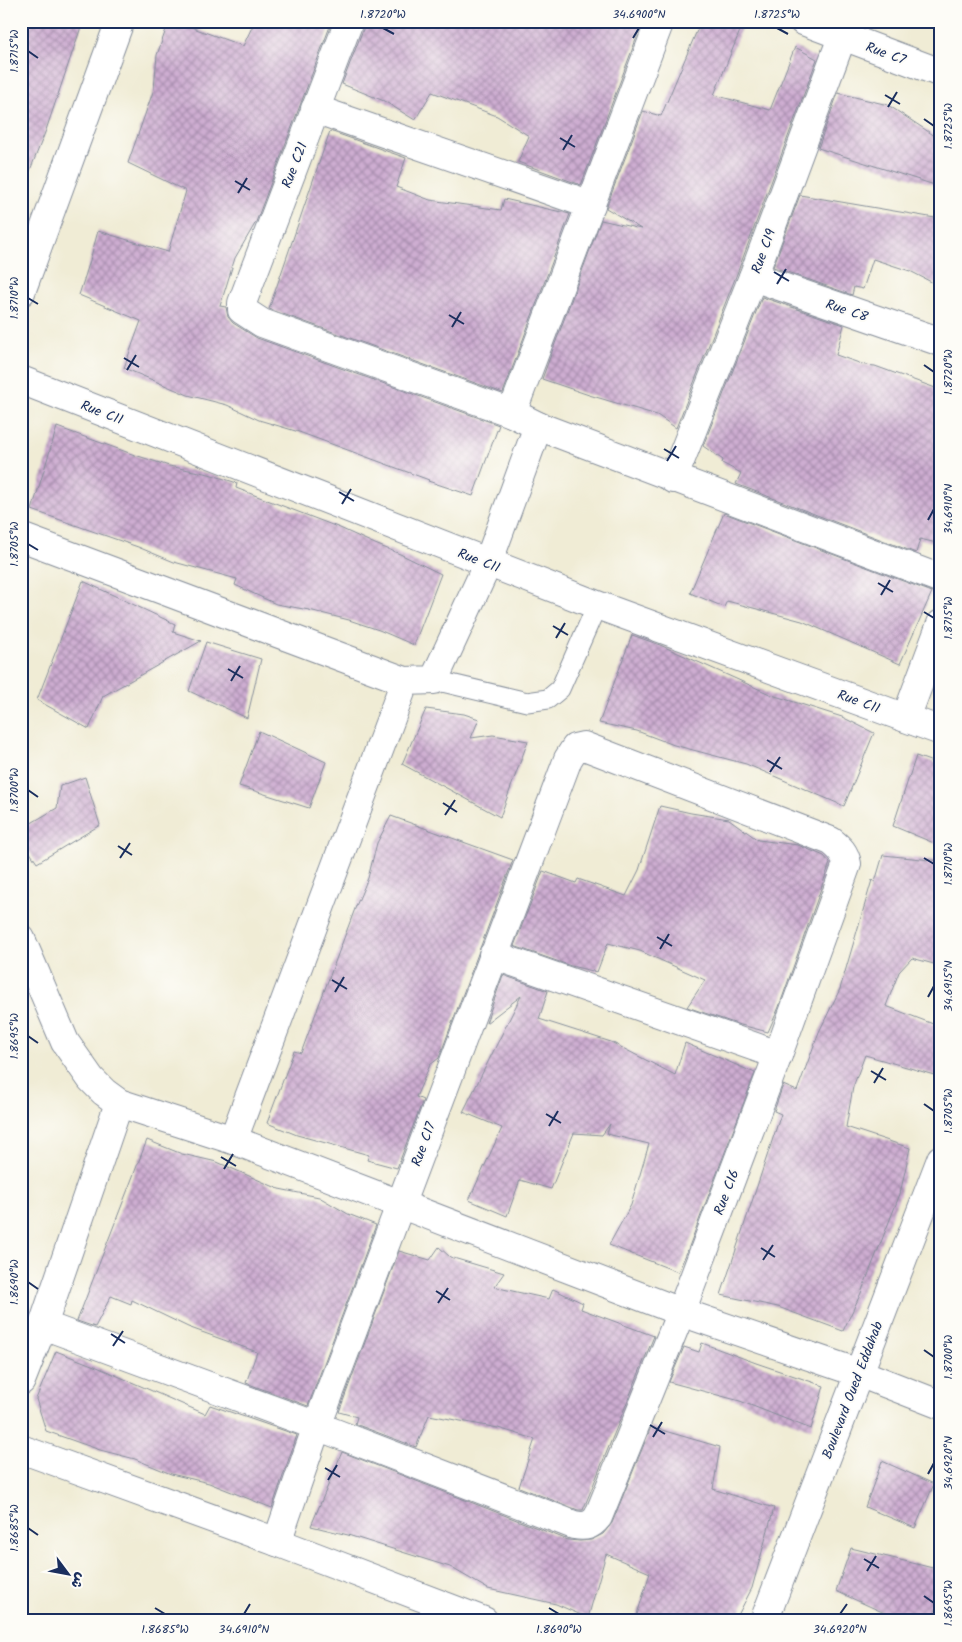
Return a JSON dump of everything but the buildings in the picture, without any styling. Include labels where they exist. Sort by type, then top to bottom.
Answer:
[{"type":"street","points":[[21,292],[120,21]]},
{"type":"street","name":"Rue C21","points":[[349,21],[242,303],[242,310],[262,323],[512,413]]},
{"type":"street","points":[[660,21],[512,413],[538,426],[673,479],[941,579]]},
{"type":"street","name":"Rue C7","points":[[803,21],[845,29],[941,73]]},
{"type":"street","name":"Rue C19","points":[[673,479],[753,277],[845,29]]},
{"type":"street","points":[[315,109],[591,205]]},
{"type":"street","name":"Rue C8","points":[[753,277],[941,342]]},
{"type":"street","name":"Rue C11","points":[[21,380],[597,605],[941,731]]},
{"type":"street","points":[[21,537],[405,681],[434,680],[488,563],[538,426]]},
{"type":"street","points":[[906,718],[941,624]]},
{"type":"street","points":[[233,1140],[405,681]]},
{"type":"street","name":"Rue C16","points":[[317,1426],[574,1524],[588,1526],[598,1517],[681,1312],[847,864],[845,855],[831,841],[584,746],[575,748]]},
{"type":"street","name":"Rue C17","points":[[277,1542],[317,1426],[568,759],[575,748]]},
{"type":"street","points":[[21,938],[65,1042],[91,1080],[119,1103],[233,1140],[681,1312],[859,1373],[941,1405]]},
{"type":"street","points":[[494,955],[778,1054]]},
{"type":"street","points":[[21,1381],[43,1325],[119,1103]]},
{"type":"street","name":"Boulevard Oued Eddahab","points":[[767,1620],[941,1159]]},
{"type":"street","points":[[43,1325],[317,1426]]},
{"type":"street","points":[[21,1449],[277,1542],[484,1621]]},
{"type":"lane","points":[[434,680],[527,702],[548,699],[560,689],[597,605]]}]
